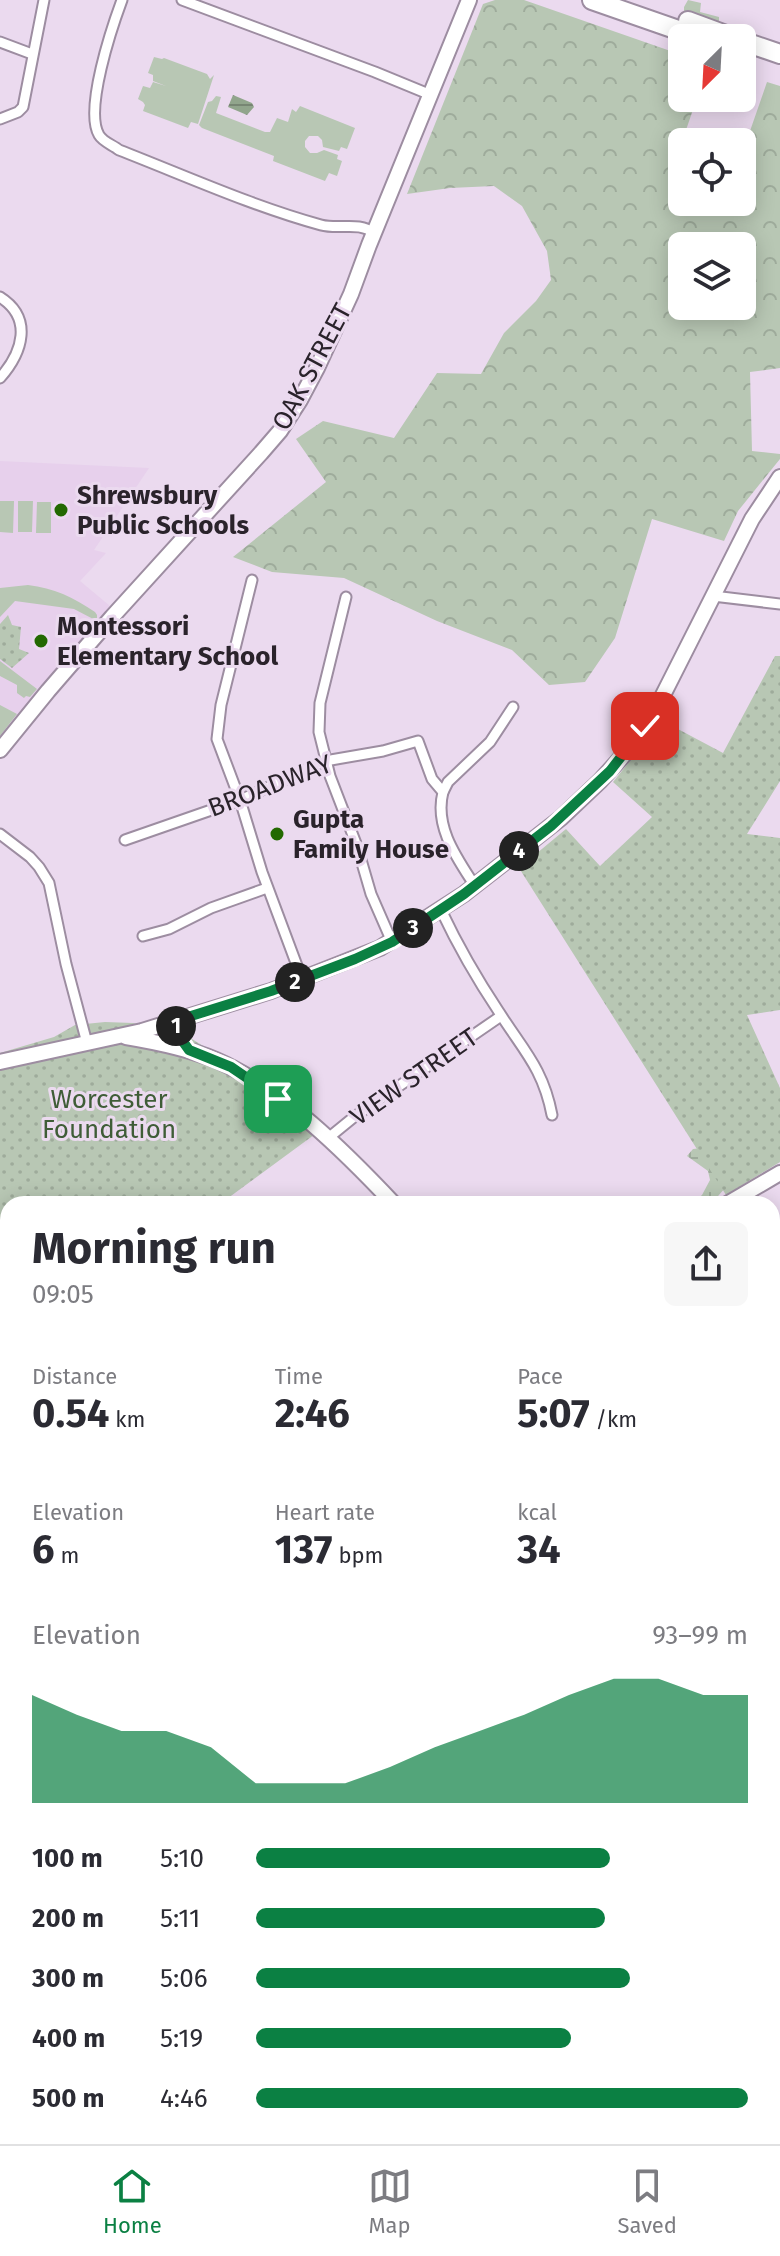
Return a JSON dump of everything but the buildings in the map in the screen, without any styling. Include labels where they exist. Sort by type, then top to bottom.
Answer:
[{"type":"highway","points":[[592,0],[668,26]]},
{"type":"highway","points":[[629,0],[695,24]]},
{"type":"highway","points":[[756,46],[780,54]]},
{"type":"highway","points":[[756,57],[780,65]]},
{"type":"street","points":[[0,119],[23,107],[44,0]]},
{"type":"street","points":[[122,0],[98,80],[95,114],[98,134],[103,139],[119,150],[284,215],[329,227],[361,226],[374,233]]},
{"type":"street","points":[[182,0],[431,95]]},
{"type":"street","name":"OAK STREET","points":[[0,750],[45,693],[280,431],[317,368],[351,294],[469,0]]},
{"type":"street","points":[[0,42],[32,54]]},
{"type":"street","points":[[0,297],[17,311],[22,331],[17,349],[0,378]]},
{"type":"street","points":[[0,1062],[160,1026],[302,979],[392,942],[475,886],[561,818],[629,749],[659,703],[752,519],[780,477]]},
{"type":"street","points":[[252,580],[234,646],[217,731],[220,751],[302,979]]},
{"type":"street","points":[[713,596],[780,604]]},
{"type":"street","points":[[346,597],[319,713],[319,732],[325,761],[357,846],[371,894],[392,942]]},
{"type":"street","points":[[475,886],[445,833],[440,810],[443,792],[448,782],[496,734],[513,707]]},
{"type":"street","name":"BROADWAY","points":[[125,840],[240,800],[325,761],[383,751],[418,741],[432,779],[443,792]]},
{"type":"street","points":[[0,834],[30,857],[49,883],[87,1043]]},
{"type":"street","points":[[143,936],[169,929],[211,908],[267,888]]},
{"type":"street","points":[[441,910],[458,946],[535,1065],[552,1115]]},
{"type":"street","name":"VIEW STREET","points":[[327,1139],[501,1016]]},
{"type":"street","points":[[175,1021],[179,1036],[189,1050]]},
{"type":"street","points":[[160,1026],[165,1044]]},
{"type":"street","points":[[121,1036],[189,1050],[243,1074],[327,1139],[386,1196]]},
{"type":"street","points":[[741,1196],[780,1173]]},
{"type":"shaded area","points":[[233,95],[252,103],[254,107],[247,115],[228,107]]},
{"type":"shaded area","name":"Shrewsbury Public Schools","points":[[0,461],[149,468],[94,550],[106,553],[80,581],[110,606],[0,741]]},
{"type":"green space","points":[[495,0],[524,0],[668,50],[668,112],[692,112],[687,128],[668,128],[668,216],[756,216],[756,128],[751,128],[767,82],[780,86],[780,368],[750,372],[752,451],[780,454],[780,459],[738,511],[724,541],[652,519],[615,638],[585,682],[549,685],[512,650],[437,621],[344,578],[272,572],[233,557],[326,482],[296,439],[323,421],[394,438],[437,373],[481,374],[504,333],[536,301],[551,280],[547,251],[522,206],[494,186],[407,194],[483,4]]},
{"type":"green space","points":[[688,0],[701,3],[700,12],[719,17],[719,23],[684,12]]},
{"type":"green space","points":[[154,57],[207,74],[210,79],[214,75],[198,124],[191,122],[188,128],[143,111],[145,105],[138,99],[143,86],[150,88],[153,82],[166,86],[153,81],[153,75],[148,73]]},
{"type":"green space","points":[[216,96],[221,97],[216,113],[265,132],[270,132],[277,118],[288,122],[292,109],[296,112],[300,106],[355,128],[347,149],[341,147],[339,151],[323,147],[318,136],[309,136],[305,141],[310,153],[324,150],[338,155],[337,159],[342,161],[337,176],[329,173],[325,181],[273,161],[274,156],[202,128],[199,125],[208,102]]},
{"type":"green space","points":[[0,501],[14,501],[13,533],[0,532]]},
{"type":"green space","points":[[18,501],[33,501],[32,532],[18,532]]},
{"type":"green space","points":[[37,502],[51,502],[51,533],[36,533]]},
{"type":"green space","points":[[28,585],[71,598],[95,612],[97,621],[74,609],[15,601],[0,617],[0,588]]},
{"type":"green space","points":[[8,615],[12,625],[21,627],[19,649],[29,653],[12,668],[0,659],[0,624]]},
{"type":"green space","points":[[775,656],[780,656],[780,781],[747,834],[780,838],[780,1010],[747,1015],[780,1088],[780,1162],[726,1195],[519,868],[566,829],[600,866],[652,817],[613,782],[659,719],[723,753]]},
{"type":"green space","points":[[0,661],[37,689],[30,697],[24,698],[17,693],[17,685],[0,676]]},
{"type":"green space","points":[[0,705],[17,714],[0,736]]},
{"type":"green space","name":"Worcester Foundation","points":[[133,1023],[187,1036],[254,1077],[322,1129],[231,1196],[0,1196],[0,1053],[54,1037],[75,1025]]},
{"type":"green space","points":[[711,1147],[726,1187],[718,1196],[701,1196],[710,1180],[708,1171],[687,1156],[693,1149]]},
{"type":"place","name":"Shrewsbury Public Schools","points":[[61,510]]},
{"type":"place","name":"Montessori Elementary School","points":[[41,641]]},
{"type":"place","name":"Gupta Family House","points":[[277,834]]},
{"type":"route","points":[[278,1099],[231,1067],[189,1050],[179,1036],[175,1021],[271,991],[392,942],[464,894],[551,826],[610,771],[645,726]]}]
